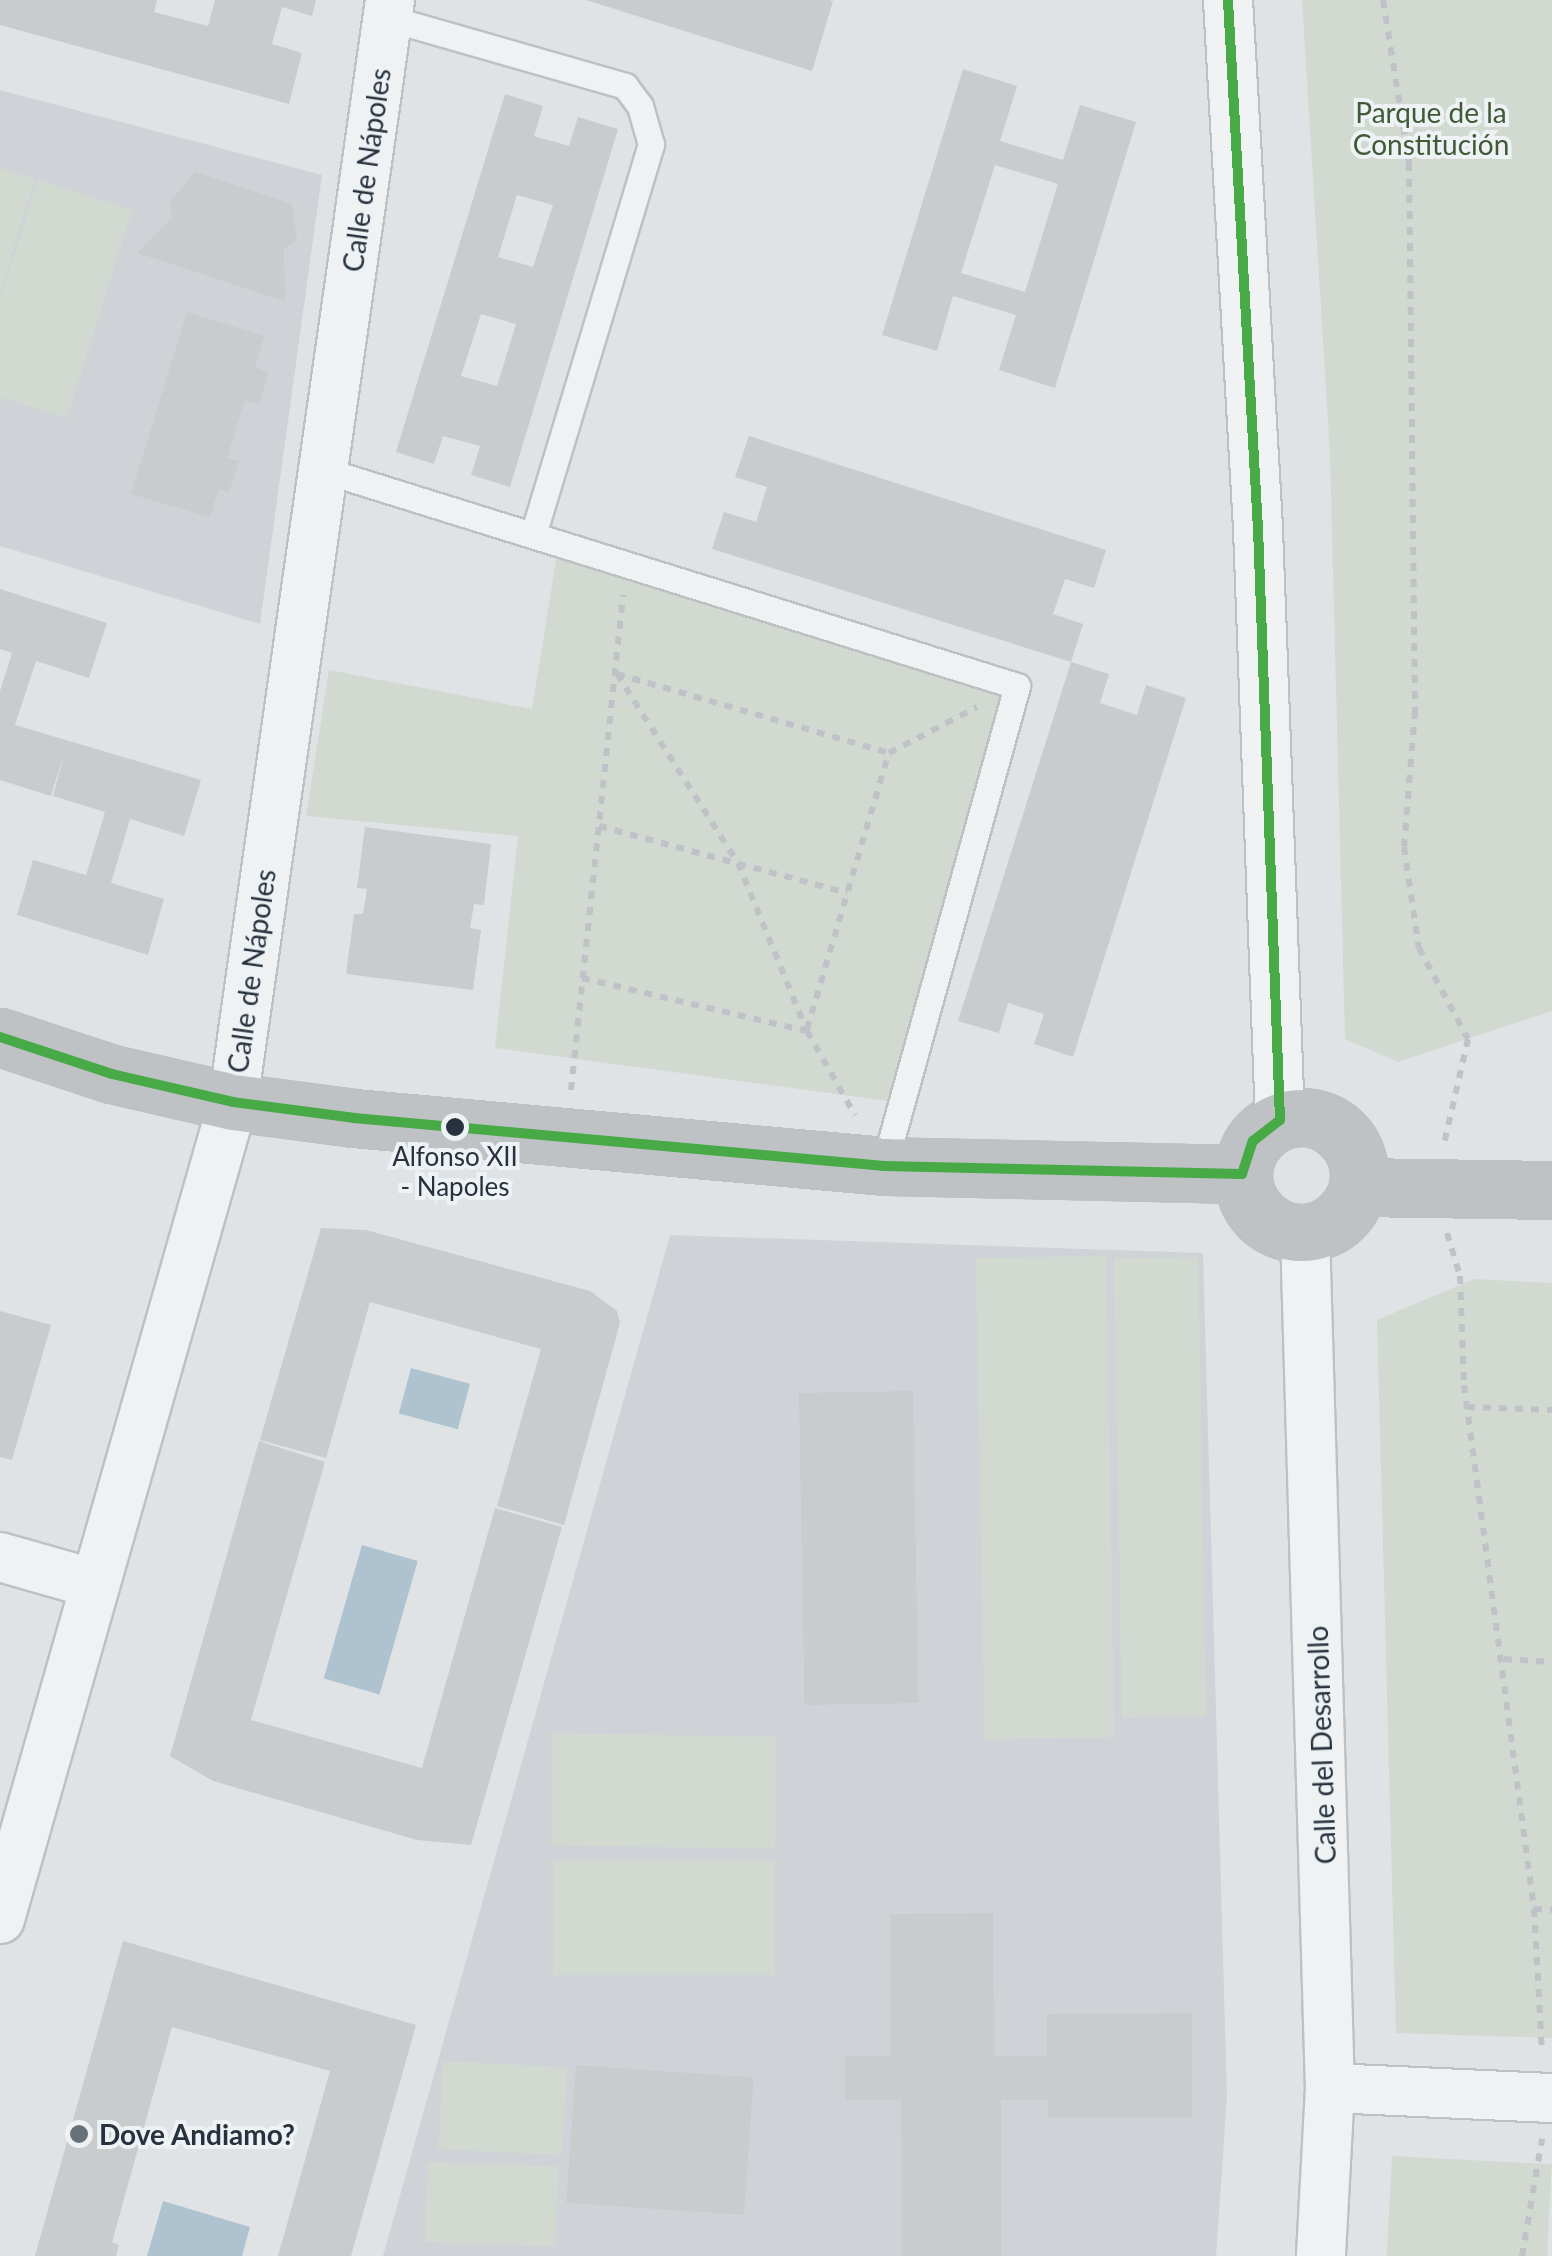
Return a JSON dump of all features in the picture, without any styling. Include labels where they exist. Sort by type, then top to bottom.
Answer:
[{"type":"street","points":[[1228,0],[1258,529],[1280,1120]]},
{"type":"street","name":"Calle de Nápoles","points":[[0,1919],[233,1102],[389,9]]},
{"type":"street","points":[[0,1036],[112,1074],[233,1102],[566,1140],[884,1166],[1242,1174]]},
{"type":"street","points":[[1312,1116],[1340,1130],[1358,1156],[1359,1187],[1340,1219],[1305,1233],[1268,1224],[1254,1210],[1242,1174],[1253,1140],[1280,1120],[1312,1116]]},
{"type":"street","points":[[1359,1187],[1552,1190]]},
{"type":"street","name":"Calle del Desarrollo","points":[[1305,1233],[1330,2088],[1321,2256]]},
{"type":"street","points":[[0,1557],[95,1584]]},
{"type":"street","points":[[1330,2088],[1551,2098]]},
{"type":"lane","points":[[389,9],[625,86],[640,106],[651,144],[533,535]]},
{"type":"lane","points":[[323,470],[1018,686],[884,1166]]},
{"type":"path","points":[[1383,0],[1409,164],[1414,711],[1404,847],[1419,948],[1468,1039],[1434,1189],[1460,1276],[1467,1406],[1504,1660],[1534,1910],[1540,2039],[1551,2098],[1522,2256]]},
{"type":"path","points":[[566,1140],[626,564]]},
{"type":"path","points":[[616,673],[889,752],[1018,686]]},
{"type":"path","points":[[616,673],[738,863],[807,1030],[884,1166]]},
{"type":"path","points":[[807,1030],[889,752]]},
{"type":"path","points":[[599,826],[847,892]]},
{"type":"path","points":[[582,978],[807,1030]]},
{"type":"path","points":[[1467,1406],[1552,1410]]},
{"type":"path","points":[[1504,1660],[1552,1662]]},
{"type":"path","points":[[1534,1910],[1552,1910]]},
{"type":"shaded area","points":[[0,90],[322,175],[260,624],[0,546]]},
{"type":"shaded area","points":[[670,1235],[1203,1253],[1227,2097],[1216,2256],[383,2256]]},
{"type":"green space","name":"Parque de la Constitución","points":[[1302,0],[1552,0],[1552,1011],[1398,1062],[1345,1039],[1330,455]]},
{"type":"green space","points":[[0,168],[35,179],[0,292]]},
{"type":"green space","points":[[38,180],[132,210],[67,418],[0,397],[0,299]]},
{"type":"green space","points":[[557,554],[1001,693],[888,1101],[495,1048],[518,836],[306,816],[329,670],[532,709]]},
{"type":"green space","points":[[1106,1256],[1114,1737],[984,1739],[976,1258]]},
{"type":"green space","points":[[1198,1257],[1206,1716],[1122,1717],[1114,1258]]},
{"type":"green space","points":[[1474,1279],[1552,1283],[1552,2038],[1396,2033],[1377,1320]]},
{"type":"green space","points":[[553,1733],[777,1737],[775,1849],[551,1845]]},
{"type":"green space","points":[[553,1861],[775,1861],[775,1975],[553,1975]]},
{"type":"green space","points":[[443,2061],[567,2067],[562,2155],[438,2149]]},
{"type":"green space","points":[[1392,2156],[1552,2164],[1547,2256],[1387,2256]]},
{"type":"green space","points":[[428,2162],[558,2167],[555,2246],[425,2242]]},
{"type":"water","points":[[411,1368],[470,1384],[458,1429],[399,1413]]},
{"type":"water","points":[[362,1545],[418,1561],[379,1695],[324,1679]]},
{"type":"water","points":[[163,2201],[250,2227],[242,2256],[147,2256]]},
{"type":"building","points":[[0,0],[157,0],[154,12],[208,26],[215,0],[316,0],[312,16],[282,7],[272,44],[302,53],[289,104],[0,25]]},
{"type":"building","points":[[586,0],[829,0],[833,1],[812,71]]},
{"type":"building","points":[[963,69],[1017,86],[1000,141],[1063,160],[1080,105],[1136,122],[1055,388],[999,370],[1016,315],[953,296],[937,351],[882,335]],"holes":[[[995,165],[1058,184],[1025,292],[961,273]]]},
{"type":"building","points":[[505,94],[543,106],[534,136],[569,146],[578,117],[618,129],[510,487],[471,475],[480,446],[443,436],[434,464],[396,452]],"holes":[[[517,195],[553,205],[533,267],[498,257]],[[481,314],[516,324],[497,386],[461,376]]]},
{"type":"building","points":[[195,172],[292,204],[297,239],[284,249],[285,301],[137,253],[172,218],[170,202]]},
{"type":"building","points":[[187,312],[264,336],[255,367],[269,372],[259,404],[245,400],[227,458],[239,461],[229,492],[219,489],[210,517],[131,494]]},
{"type":"building","points":[[749,436],[1106,550],[1094,588],[1065,579],[1053,614],[1083,624],[1071,662],[712,549],[724,512],[756,522],[767,487],[735,477]]},
{"type":"building","points":[[0,589],[107,623],[89,678],[36,661],[15,725],[201,780],[184,836],[130,819],[111,883],[164,899],[148,955],[17,915],[33,860],[86,875],[105,812],[53,796],[64,754],[51,796],[0,780],[0,691],[12,653],[0,649]]},
{"type":"building","points":[[1071,662],[1109,674],[1100,703],[1137,715],[1146,685],[1186,698],[1073,1057],[1034,1044],[1044,1014],[1008,1003],[999,1033],[958,1021]]},
{"type":"building","points":[[365,827],[491,844],[484,905],[474,904],[470,928],[481,930],[473,990],[346,974],[354,914],[363,914],[367,889],[357,888]]},
{"type":"building","points":[[321,1228],[366,1230],[590,1291],[617,1311],[620,1323],[564,1525],[497,1506],[541,1349],[370,1302],[326,1458],[260,1440]]},
{"type":"building","points":[[0,1311],[51,1325],[12,1460],[0,1457]]},
{"type":"building","points":[[913,1391],[918,1703],[804,1705],[799,1393]]},
{"type":"building","points":[[259,1441],[325,1462],[251,1720],[422,1768],[495,1508],[562,1527],[471,1845],[417,1840],[213,1781],[170,1756]]},
{"type":"building","points":[[993,1913],[994,2056],[1047,2056],[1047,2014],[1192,2013],[1192,2117],[1048,2117],[1048,2100],[1001,2100],[1001,2256],[902,2256],[901,2100],[845,2100],[845,2056],[891,2056],[890,1914]]},
{"type":"building","points":[[123,1941],[416,2025],[351,2256],[278,2256],[330,2071],[172,2027],[112,2242],[119,2245],[116,2256],[35,2256]]},
{"type":"building","points":[[576,2065],[754,2077],[744,2215],[566,2203]]},
{"type":"transit line","points":[[0,1037],[112,1074],[233,1102],[354,1118],[884,1166],[1242,1174],[1253,1141],[1280,1120],[1258,529],[1228,0]]},
{"type":"place","name":"Alfonso XII - Napoles","points":[[455,1127]]},
{"type":"place","name":"Dove Andiamo?","points":[[79,2134]]}]
